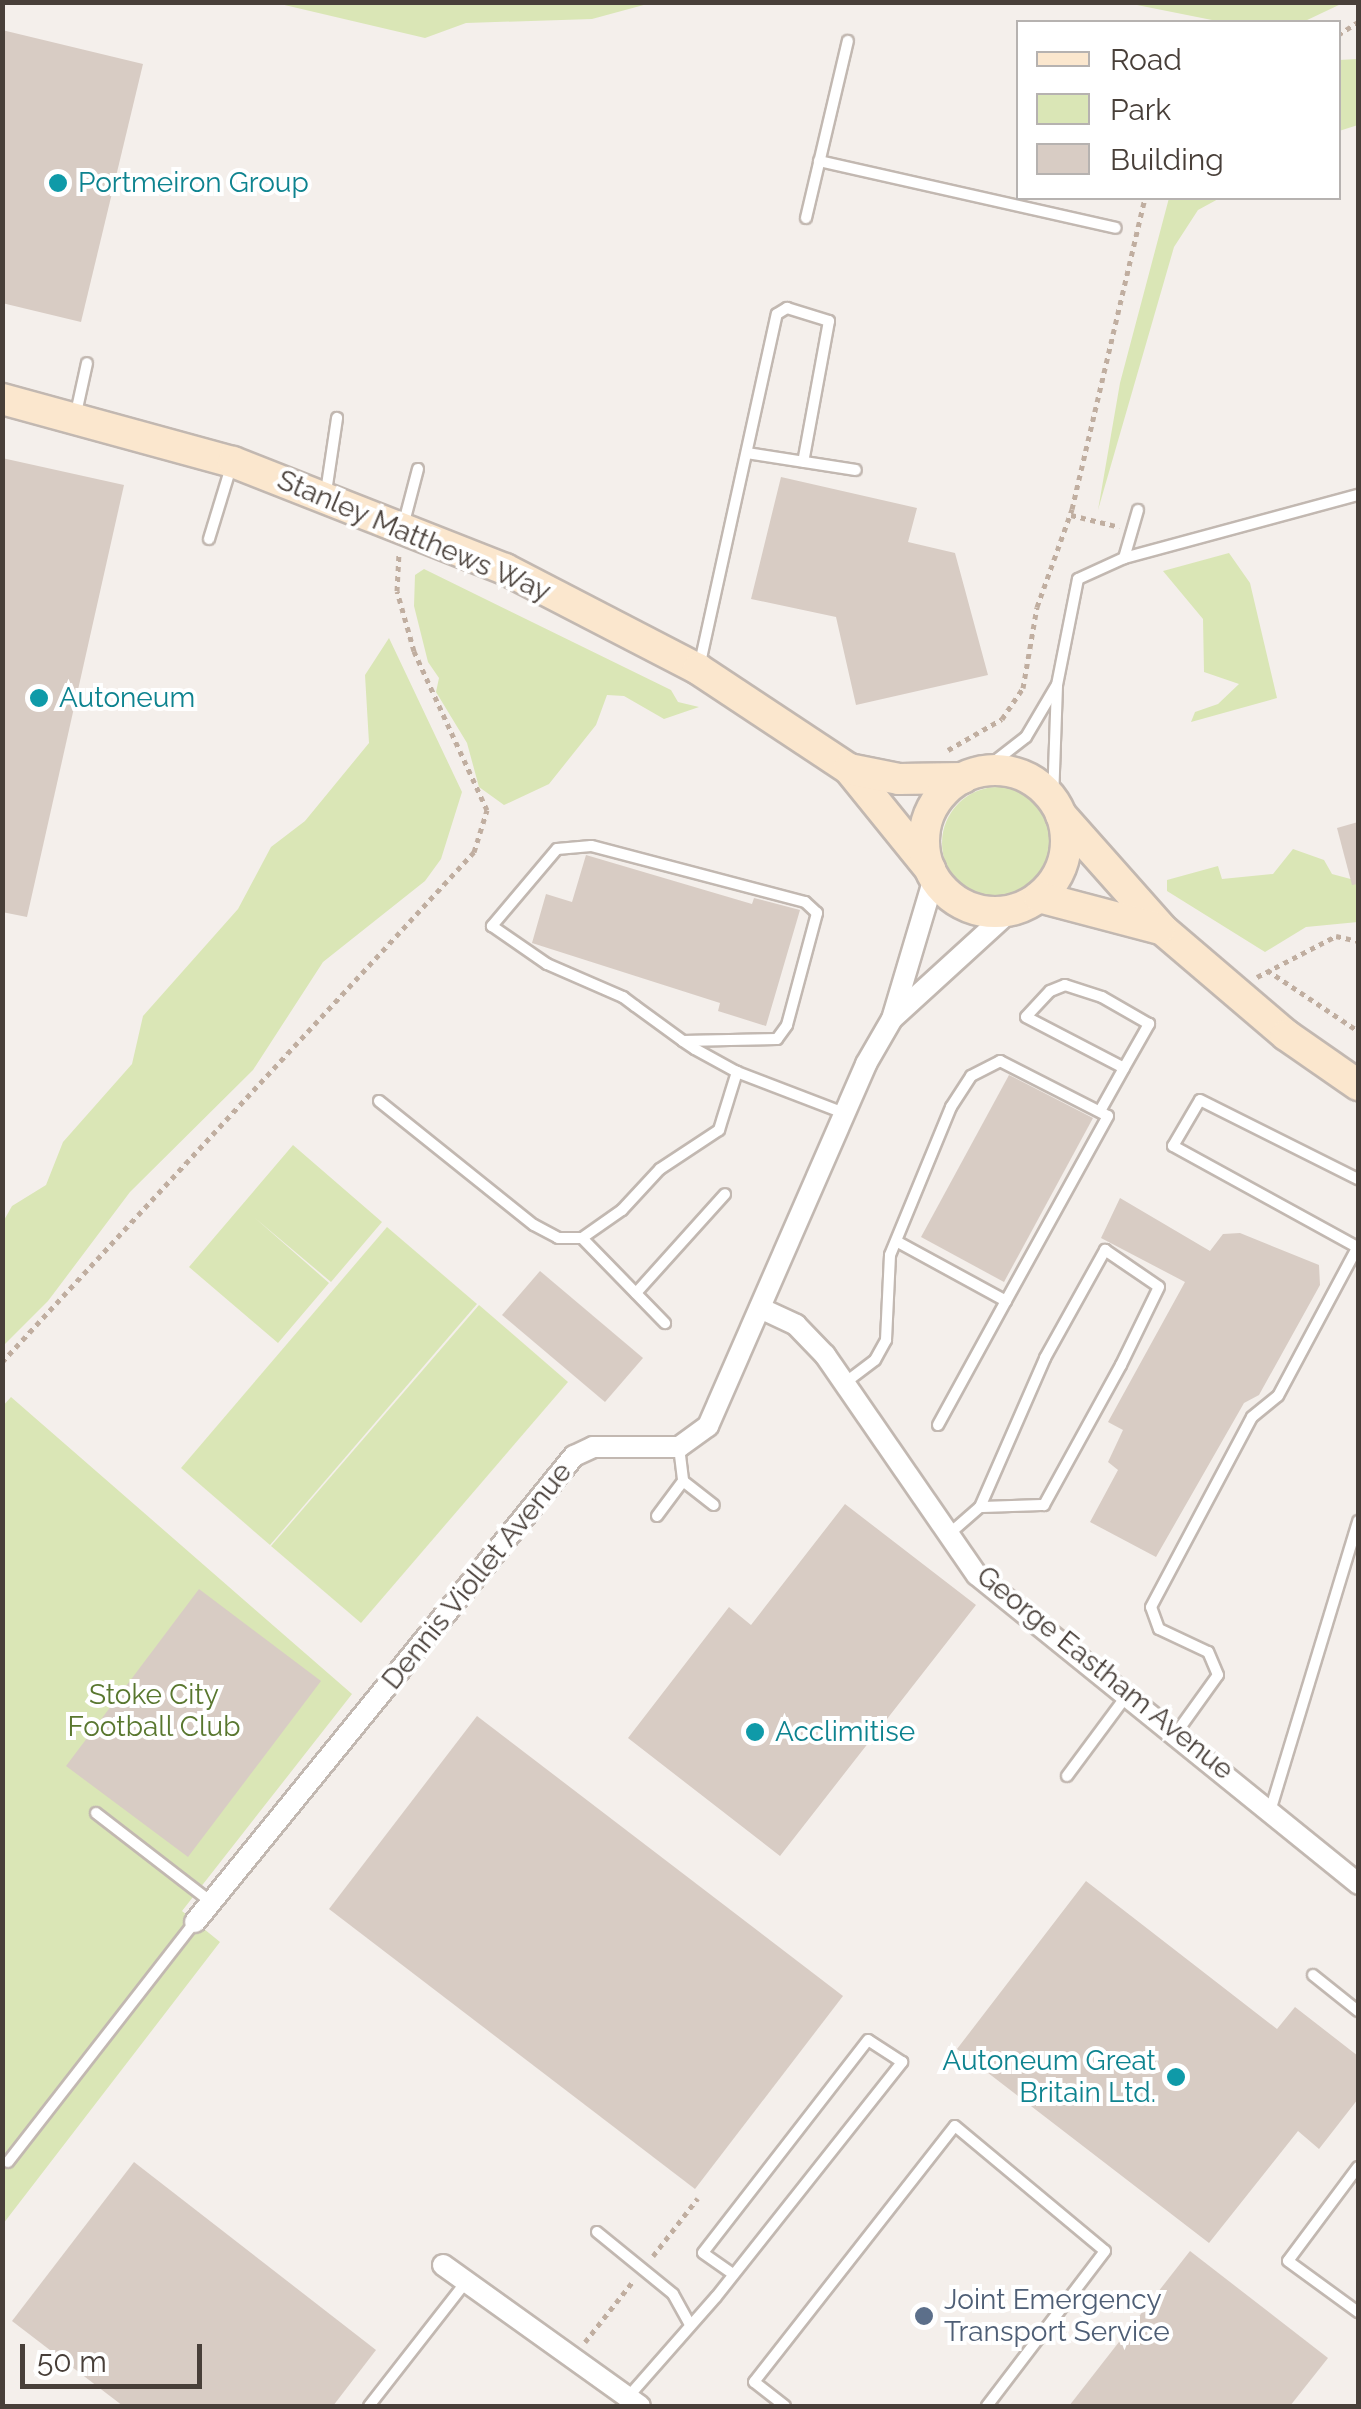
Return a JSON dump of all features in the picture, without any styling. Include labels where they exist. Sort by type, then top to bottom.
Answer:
[{"type":"main road","name":"Stanley Matthews Way","points":[[2,399],[76,414],[326,493],[505,569],[698,669],[849,769],[932,873]]},
{"type":"main road","name":"Stanley Matthews Way","points":[[849,769],[898,779],[972,775]]},
{"type":"main road","points":[[1057,808],[1065,856],[1039,896],[1010,910],[975,909],[932,873],[928,820],[972,775],[1018,774],[1057,808],[1163,930],[1232,992],[1358,1084]]},
{"type":"main road","points":[[1039,896],[1163,930]]},
{"type":"street","points":[[679,1447],[708,1426],[844,1112],[892,1019],[932,873]]},
{"type":"street","points":[[892,1019],[1010,910]]},
{"type":"street","name":"George Eastham Avenue","points":[[760,1308],[809,1335],[846,1382],[977,1575],[1271,1808],[1358,1884]]},
{"type":"street","name":"Dennis Viollet Avenue","points":[[195,1922],[574,1456],[613,1445],[679,1447]]},
{"type":"street","points":[[443,2265],[634,2402]]},
{"type":"lane","points":[[806,218],[848,41]]},
{"type":"lane","points":[[820,161],[1116,228]]},
{"type":"lane","points":[[698,669],[777,314],[787,308],[830,321],[802,462]]},
{"type":"lane","points":[[76,414],[87,363]]},
{"type":"lane","points":[[326,493],[337,418]]},
{"type":"lane","points":[[747,452],[856,470]]},
{"type":"lane","points":[[209,539],[233,462]]},
{"type":"lane","points":[[403,526],[418,469]]},
{"type":"lane","points":[[1057,808],[1057,685],[1078,579],[1124,558],[1358,495]]},
{"type":"lane","points":[[1124,558],[1138,510]]},
{"type":"lane","points":[[972,775],[1026,736],[1057,685]]},
{"type":"lane","points":[[683,1041],[777,1039],[792,1009],[817,912],[805,902],[592,846],[557,849],[492,926],[547,964],[623,997],[683,1041],[737,1072],[844,1112]]},
{"type":"lane","points":[[1100,1111],[1149,1024],[1102,996],[1057,987],[1026,1018],[1124,1068]]},
{"type":"lane","points":[[846,1382],[875,1360],[886,1340],[887,1272],[951,1107],[981,1066],[1000,1060],[1108,1116],[938,1425]]},
{"type":"lane","points":[[379,1101],[534,1225],[558,1238],[582,1238],[622,1210],[660,1169],[719,1130],[737,1072]]},
{"type":"lane","points":[[1176,1732],[1218,1675],[1208,1652],[1160,1629],[1151,1607],[1252,1417],[1278,1396],[1358,1246],[1172,1146],[1200,1100],[1358,1180]]},
{"type":"lane","points":[[636,1293],[725,1194]]},
{"type":"lane","points":[[582,1238],[665,1323]]},
{"type":"lane","points":[[896,1241],[1006,1301]]},
{"type":"lane","points":[[949,1534],[980,1507],[1045,1358],[1105,1250],[1159,1288],[1044,1504],[980,1507]]},
{"type":"lane","points":[[657,1516],[682,1480],[679,1447]]},
{"type":"lane","points":[[682,1480],[714,1505]]},
{"type":"lane","points":[[1271,1808],[1358,1521]]},
{"type":"lane","points":[[1066,1776],[1128,1693]]},
{"type":"lane","points":[[96,1812],[211,1902]]},
{"type":"lane","points":[[8,2162],[195,1922]]},
{"type":"lane","points":[[1313,1975],[1358,2012]]},
{"type":"lane","points":[[634,2402],[690,2325],[734,2274],[902,2062],[868,2040],[704,2253],[734,2274]]},
{"type":"lane","points":[[785,2406],[754,2382],[955,2126],[1106,2251],[986,2406]]},
{"type":"lane","points":[[1358,2168],[1288,2261],[1358,2312]]},
{"type":"lane","points":[[597,2232],[673,2294],[690,2325]]},
{"type":"lane","points":[[369,2406],[466,2282]]},
{"type":"path","points":[[943,753],[1016,705],[1038,607],[1071,514],[1145,200]]},
{"type":"path","points":[[1071,514],[1132,530]]},
{"type":"path","points":[[2,1362],[474,852],[487,810],[404,622],[398,591],[403,526]]},
{"type":"path","points":[[1232,992],[1266,970],[1336,936],[1358,941]]},
{"type":"path","points":[[1266,970],[1358,1031]]},
{"type":"green space","points":[[651,2],[592,19],[466,23],[425,38],[276,3]]},
{"type":"green space","points":[[1343,2],[1307,20],[1212,20],[1127,3]]},
{"type":"green space","points":[[1358,59],[1358,125],[1341,130],[1341,60]]},
{"type":"green space","points":[[1168,200],[1216,200],[1198,210],[1174,247],[1098,510],[1120,383]]},
{"type":"green space","points":[[1229,553],[1250,583],[1277,698],[1191,722],[1195,712],[1218,704],[1239,684],[1204,672],[1203,619],[1163,571]]},
{"type":"green space","points":[[424,569],[671,690],[678,702],[699,707],[664,719],[624,696],[607,695],[596,725],[549,784],[504,805],[479,787],[467,743],[436,692],[439,678],[428,662],[414,606],[415,575]]},
{"type":"green space","points":[[389,638],[462,792],[441,859],[425,881],[323,962],[253,1070],[130,1192],[48,1301],[3,1346],[3,1222],[12,1206],[46,1185],[63,1142],[132,1064],[143,1016],[238,909],[271,847],[305,821],[369,743],[365,675]]},
{"type":"green space","points":[[998,787],[1019,792],[1037,804],[1049,822],[1054,843],[1049,864],[1037,882],[1019,894],[998,899],[977,894],[959,882],[947,864],[942,843],[947,822],[959,804],[977,792]]},
{"type":"green space","points":[[1293,849],[1324,860],[1332,874],[1358,881],[1358,922],[1306,927],[1265,952],[1167,891],[1167,880],[1218,866],[1222,879],[1273,874]]},
{"type":"green space","points":[[293,1145],[382,1222],[331,1282],[255,1218],[329,1283],[278,1343],[189,1267]]},
{"type":"green space","points":[[387,1227],[477,1304],[270,1545],[181,1468]]},
{"type":"green space","points":[[479,1305],[568,1382],[361,1623],[271,1546]]},
{"type":"green space","name":"Stoke City Football Club","points":[[11,1397],[352,1694],[182,1911],[220,1942],[3,2224],[2,1407]]},
{"type":"building","name":"Portmeiron Group","points":[[2,30],[143,64],[81,322],[2,303]]},
{"type":"building","name":"Autoneum","points":[[2,458],[124,485],[27,917],[2,912]]},
{"type":"building","points":[[781,477],[917,508],[908,542],[955,553],[988,675],[856,705],[836,617],[751,599]]},
{"type":"building","points":[[1358,822],[1358,884],[1352,885],[1337,828]]},
{"type":"building","points":[[586,855],[752,904],[754,898],[800,910],[766,1026],[718,1011],[720,1003],[532,943],[546,894],[572,902]]},
{"type":"building","points":[[1009,1075],[1093,1118],[1004,1282],[921,1237]]},
{"type":"building","points":[[1120,1198],[1210,1251],[1223,1234],[1240,1233],[1319,1265],[1320,1285],[1259,1395],[1244,1403],[1156,1557],[1090,1522],[1118,1470],[1108,1462],[1123,1430],[1108,1422],[1185,1282],[1101,1238]]},
{"type":"building","points":[[540,1271],[643,1358],[605,1402],[502,1315]]},
{"type":"building","points":[[845,1504],[976,1605],[780,1856],[628,1738],[729,1607],[751,1625]]},
{"type":"building","name":"Stoke City Football Club","points":[[199,1589],[321,1681],[188,1857],[66,1766]]},
{"type":"building","points":[[477,1716],[843,1996],[695,2189],[329,1909]]},
{"type":"building","name":"Autoneum Great Britain Ltd.","points":[[1086,1881],[1277,2029],[1295,2007],[1358,2056],[1358,2099],[1319,2149],[1298,2131],[1209,2243],[957,2049]]},
{"type":"building","points":[[134,2162],[376,2350],[333,2406],[123,2406],[12,2321]]},
{"type":"building","points":[[1190,2251],[1328,2358],[1290,2406],[1069,2406]]},
{"type":"place","name":"Portmeiron Group","points":[[58,183]]},
{"type":"place","name":"Autoneum","points":[[39,698]]},
{"type":"place","name":"Acclimitise","points":[[755,1732]]},
{"type":"place","name":"Autoneum Great Britain Ltd.","points":[[1176,2077]]},
{"type":"place","name":"Joint Emergency Transport Service","points":[[924,2316]]}]
